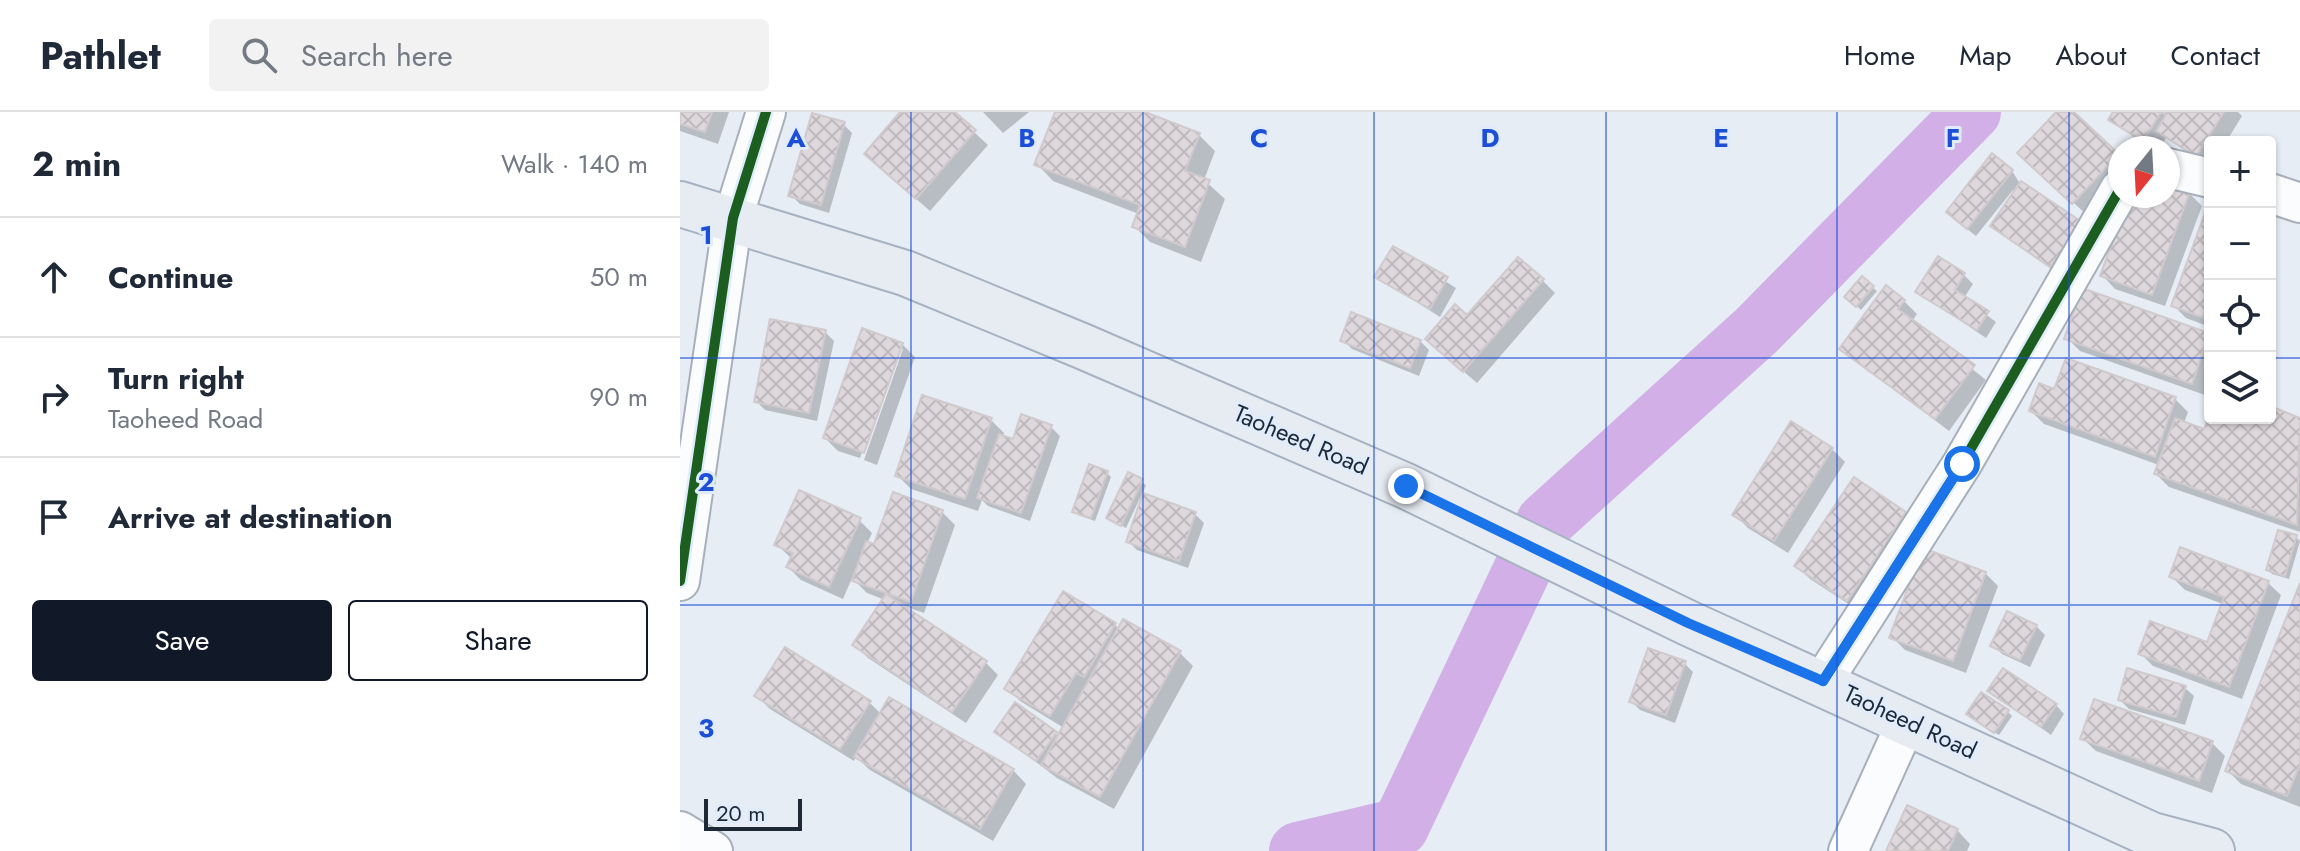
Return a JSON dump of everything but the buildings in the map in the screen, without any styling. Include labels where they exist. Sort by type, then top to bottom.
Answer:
[{"type":"main road","name":"Taoheed Road","points":[[680,204],[905,273],[1406,486],[1688,623],[1907,721],[2146,843],[2212,851]]},
{"type":"street","points":[[680,581],[733,218],[766,112]]},
{"type":"street","points":[[2180,171],[2204,177]]},
{"type":"street","points":[[2276,195],[2300,203]]},
{"type":"street","points":[[1823,681],[1962,464],[2109,208]]},
{"type":"street","points":[[1848,851],[1907,721]]},
{"type":"street","points":[[680,831],[713,851]]},
{"type":"waterway","points":[[1298,851],[1400,827],[1545,522],[1756,331],[1972,112]]},
{"type":"cycle path","points":[[680,581],[733,218],[766,112]]},
{"type":"cycle path","points":[[1823,681],[1962,464],[2109,208]]},
{"type":"route","points":[[1406,486],[1688,623],[1823,681],[1962,464]]}]
